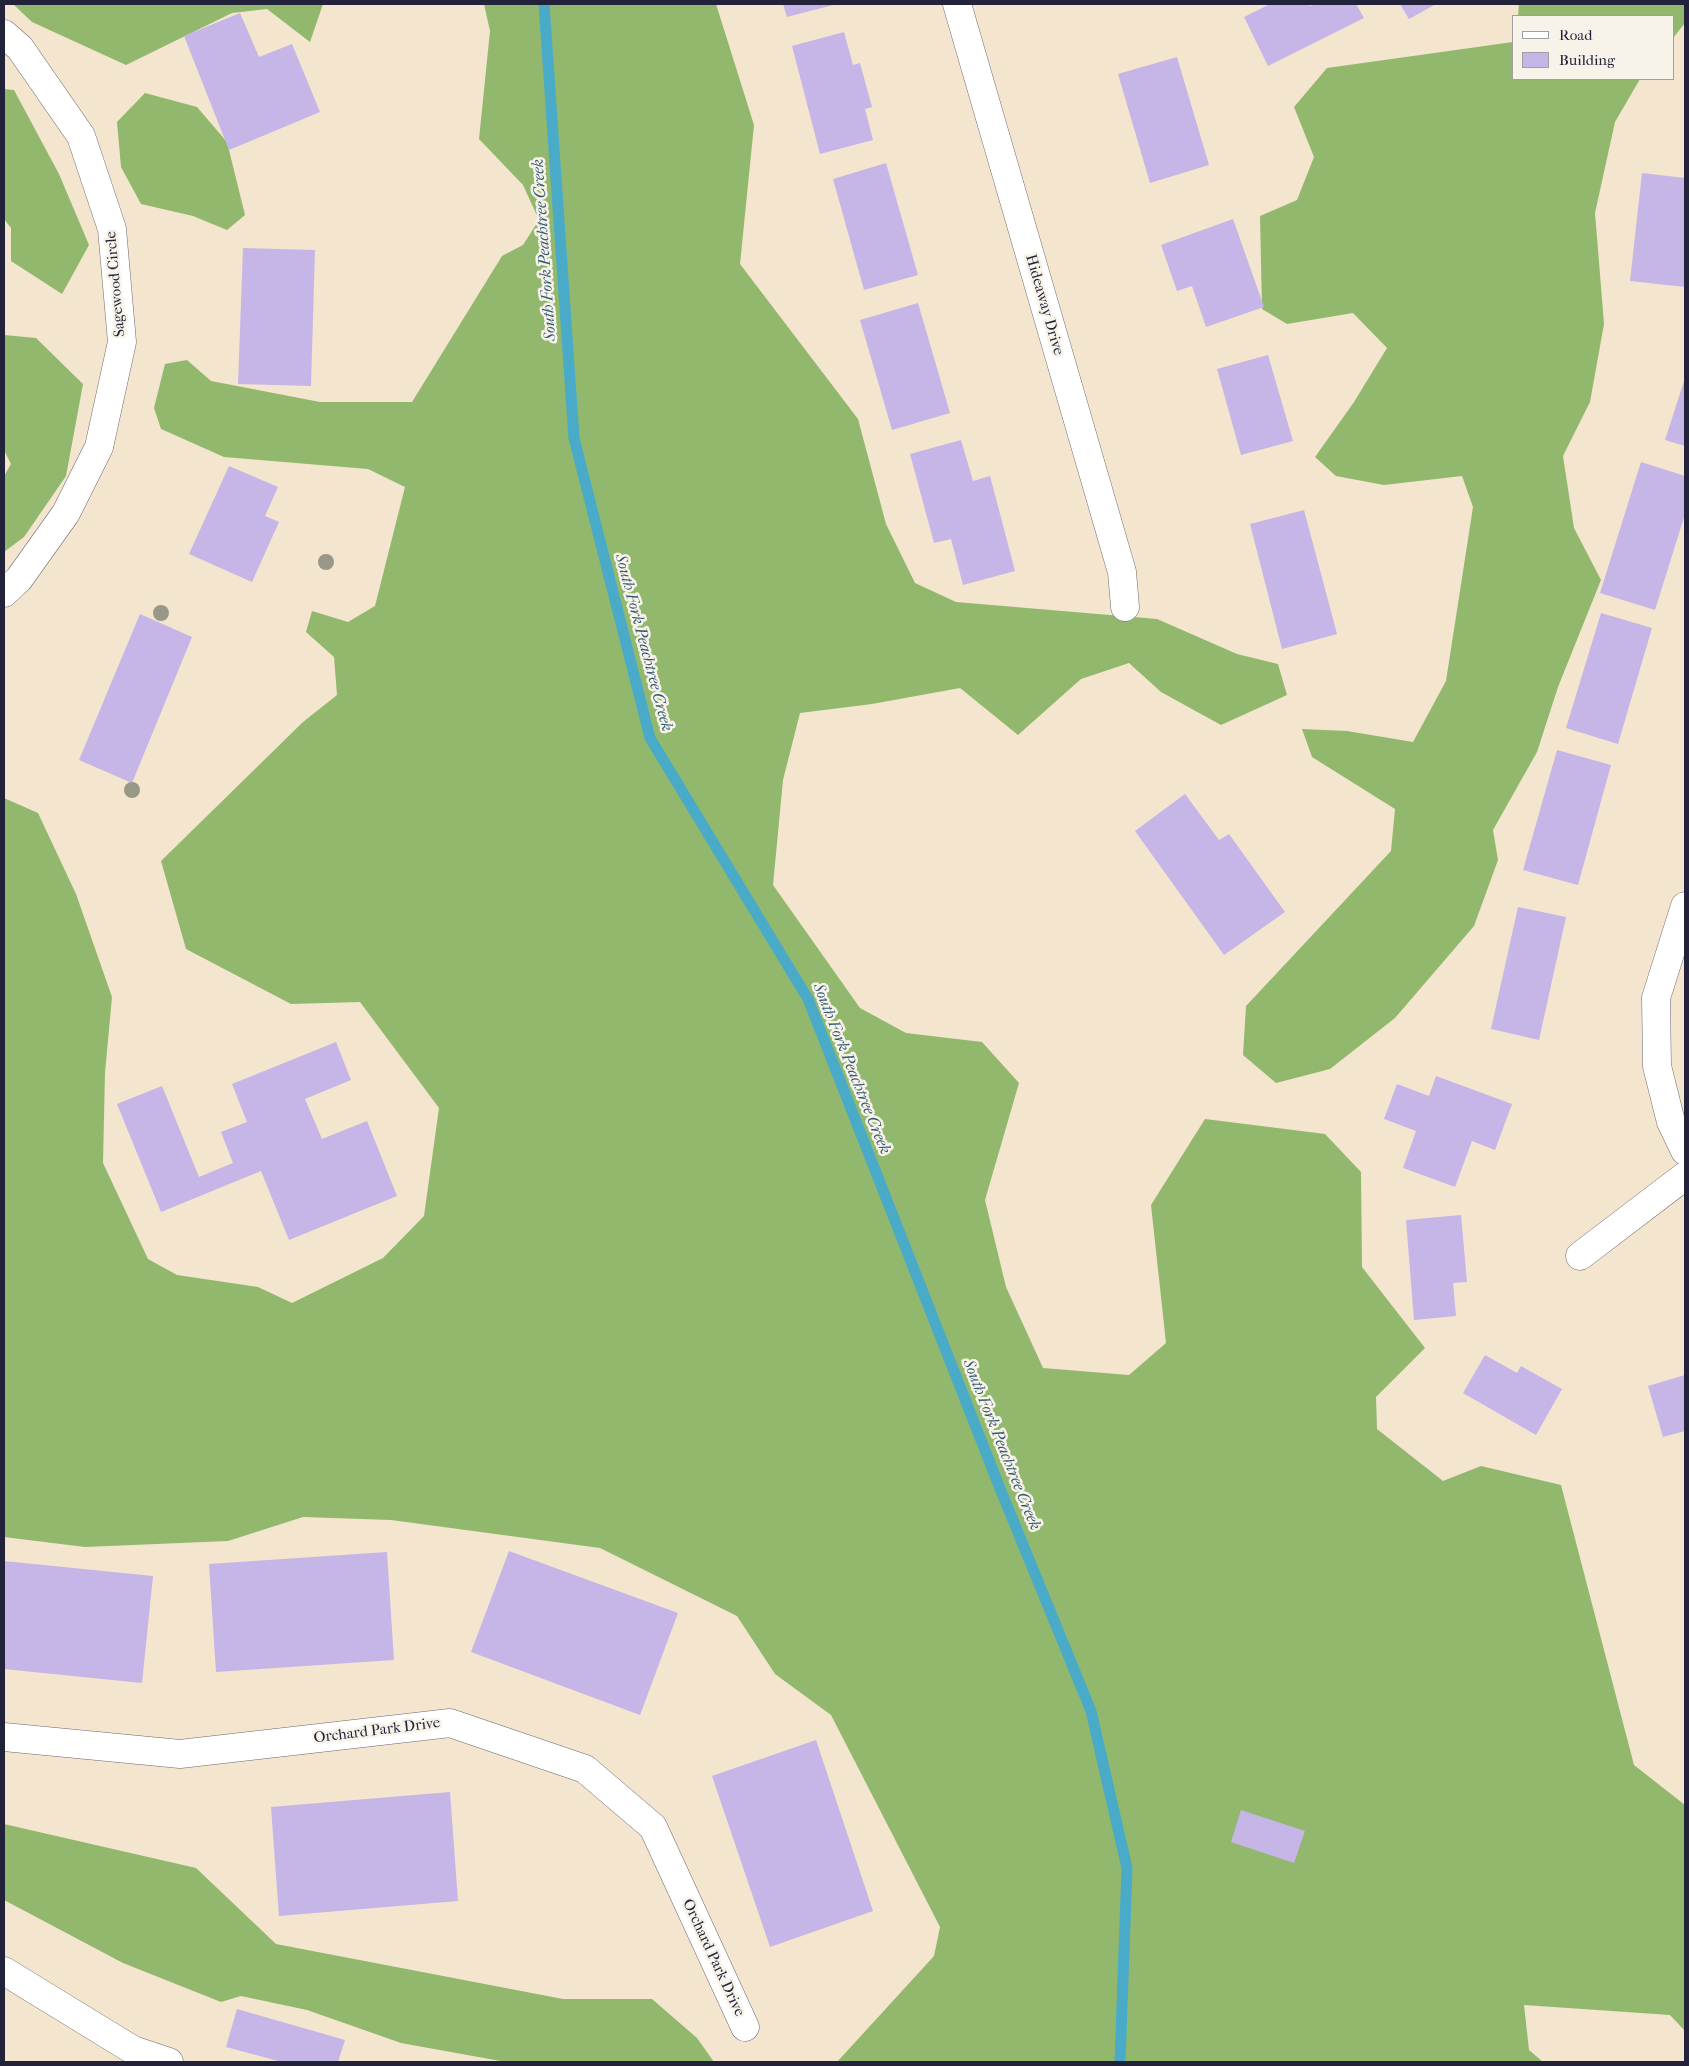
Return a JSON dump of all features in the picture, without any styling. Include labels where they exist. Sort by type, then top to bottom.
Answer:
[{"type":"street","name":"Hideaway Drive","points":[[957,4],[1122,572],[1125,607]]},
{"type":"street","name":"Sagewood Circle","points":[[4,34],[20,48],[80,136],[112,229],[122,342],[99,447],[66,513],[19,579],[4,593]]},
{"type":"street","points":[[1685,906],[1656,998],[1656,1066],[1671,1122],[1685,1151]]},
{"type":"street","points":[[1580,1256],[1685,1176]]},
{"type":"street","name":"Orchard Park Drive","points":[[4,1737],[180,1754],[450,1723],[585,1769],[653,1827],[745,2027]]},
{"type":"street","points":[[4,1971],[133,2050],[169,2062]]},
{"type":"green space","points":[[13,4],[323,4],[310,42],[267,9],[232,13],[126,65],[32,22]]},
{"type":"green space","points":[[484,4],[716,4],[754,125],[740,264],[858,419],[886,524],[915,583],[956,602],[1157,619],[1237,654],[1278,664],[1287,695],[1221,725],[1161,692],[1129,663],[1081,679],[1018,735],[960,688],[872,704],[800,713],[783,780],[773,885],[860,1008],[906,1033],[982,1042],[1019,1083],[985,1200],[1006,1287],[1043,1368],[1129,1375],[1166,1343],[1151,1205],[1205,1119],[1325,1134],[1361,1172],[1362,1267],[1425,1348],[1376,1397],[1377,1429],[1443,1481],[1481,1466],[1561,1485],[1634,1765],[1685,1805],[1685,2031],[1670,2015],[1524,2005],[1529,2050],[1543,2062],[837,2062],[934,1956],[940,1927],[831,1715],[775,1674],[737,1616],[600,1548],[391,1520],[303,1517],[228,1541],[85,1547],[4,1537],[4,798],[38,813],[76,894],[112,997],[105,1073],[103,1163],[148,1259],[177,1275],[258,1287],[292,1303],[383,1258],[424,1216],[439,1108],[360,1002],[291,1004],[186,949],[161,861],[303,722],[337,695],[334,657],[306,632],[312,611],[348,622],[375,606],[405,487],[368,469],[224,457],[161,429],[154,408],[165,364],[187,360],[211,381],[320,402],[412,402],[502,256],[523,245],[539,220],[523,185],[479,139],[490,31]]},
{"type":"green space","points":[[1519,4],[1685,4],[1685,23],[1674,37],[1674,15],[1518,15]]},
{"type":"green space","points":[[1512,42],[1512,80],[1639,80],[1615,122],[1595,213],[1604,324],[1590,402],[1563,456],[1574,528],[1601,580],[1558,687],[1537,752],[1493,830],[1498,860],[1474,926],[1395,1018],[1330,1069],[1276,1083],[1243,1055],[1246,1006],[1391,851],[1395,809],[1312,757],[1302,729],[1347,731],[1413,742],[1446,681],[1473,507],[1462,476],[1384,485],[1336,476],[1315,457],[1354,402],[1387,348],[1353,313],[1287,324],[1262,309],[1260,216],[1297,200],[1314,157],[1294,107],[1327,68]]},
{"type":"green space","points":[[4,89],[14,90],[59,174],[89,245],[62,294],[11,261],[11,228],[4,219]]},
{"type":"green space","points":[[145,93],[197,107],[227,142],[245,215],[227,230],[193,216],[141,204],[121,167],[117,122]]},
{"type":"green space","points":[[4,335],[36,338],[83,384],[66,476],[24,537],[4,552],[4,476],[11,464],[4,450]]},
{"type":"green space","points":[[4,1824],[196,1868],[276,1944],[563,1999],[652,1999],[697,2038],[714,2062],[506,2062],[401,2043],[307,2010],[241,1996],[221,2002],[123,1963],[4,1900]]},
{"type":"building","points":[[783,4],[837,4],[787,17]]},
{"type":"building","points":[[1270,4],[1309,4],[1310,6],[1316,4],[1356,4],[1364,18],[1268,66],[1244,17]]},
{"type":"building","points":[[1400,4],[1436,4],[1409,19]]},
{"type":"building","points":[[240,13],[259,57],[292,44],[320,112],[229,150],[184,36]]},
{"type":"building","points":[[844,32],[853,65],[860,63],[872,107],[865,109],[873,140],[820,154],[792,46]]},
{"type":"building","points":[[1177,57],[1209,165],[1150,183],[1118,74]]},
{"type":"building","points":[[886,163],[918,275],[864,290],[833,179]]},
{"type":"building","points":[[1642,173],[1685,178],[1685,287],[1630,281]]},
{"type":"building","points":[[1233,219],[1264,307],[1206,327],[1192,286],[1177,291],[1161,245]]},
{"type":"building","points":[[243,248],[315,250],[311,386],[238,384]]},
{"type":"building","points":[[918,303],[950,413],[892,430],[860,320]]},
{"type":"building","points":[[1268,355],[1293,441],[1241,455],[1217,369]]},
{"type":"building","points":[[1685,378],[1685,446],[1665,440]]},
{"type":"building","points":[[961,440],[973,481],[990,476],[1015,571],[963,585],[951,539],[934,543],[910,454]]},
{"type":"building","points":[[1641,462],[1685,476],[1685,514],[1655,610],[1600,593]]},
{"type":"building","points":[[229,466],[278,487],[265,516],[279,522],[252,582],[189,554]]},
{"type":"building","points":[[1304,510],[1337,634],[1282,649],[1250,524]]},
{"type":"building","points":[[1601,613],[1652,628],[1618,744],[1566,728]]},
{"type":"building","points":[[140,614],[192,637],[132,783],[79,760]]},
{"type":"building","points":[[1557,750],[1611,765],[1578,885],[1523,870]]},
{"type":"building","points":[[1185,794],[1219,840],[1229,834],[1285,912],[1224,955],[1135,831]]},
{"type":"building","points":[[1518,907],[1566,917],[1539,1040],[1491,1029]]},
{"type":"building","points":[[336,1042],[351,1080],[305,1099],[322,1139],[367,1121],[397,1196],[289,1240],[261,1171],[161,1212],[117,1104],[162,1086],[199,1177],[233,1163],[221,1132],[247,1122],[232,1084]]},
{"type":"building","points":[[1436,1076],[1512,1104],[1495,1150],[1472,1141],[1455,1187],[1403,1168],[1416,1131],[1384,1119],[1397,1084],[1429,1096]]},
{"type":"building","points":[[1461,1215],[1467,1282],[1453,1283],[1456,1316],[1414,1320],[1406,1220]]},
{"type":"building","points":[[1485,1355],[1517,1373],[1521,1366],[1562,1389],[1536,1435],[1463,1393]]},
{"type":"building","points":[[1685,1375],[1685,1431],[1663,1437],[1648,1386]]},
{"type":"building","points":[[509,1551],[678,1613],[640,1715],[471,1652]]},
{"type":"building","points":[[387,1552],[394,1660],[216,1672],[209,1564]]},
{"type":"building","points":[[4,1561],[153,1576],[142,1683],[4,1669]]},
{"type":"building","points":[[816,1740],[873,1911],[770,1947],[712,1776]]},
{"type":"building","points":[[450,1792],[458,1901],[279,1916],[271,1807]]},
{"type":"building","points":[[1241,1810],[1305,1831],[1294,1863],[1231,1842]]},
{"type":"building","points":[[237,2009],[345,2040],[338,2062],[282,2062],[226,2047]]},
{"type":"waterway","name":"South Fork Peachtree Creek","points":[[544,4],[574,438],[650,738],[808,999],[999,1486],[1091,1711],[1127,1868],[1120,2062]]}]
